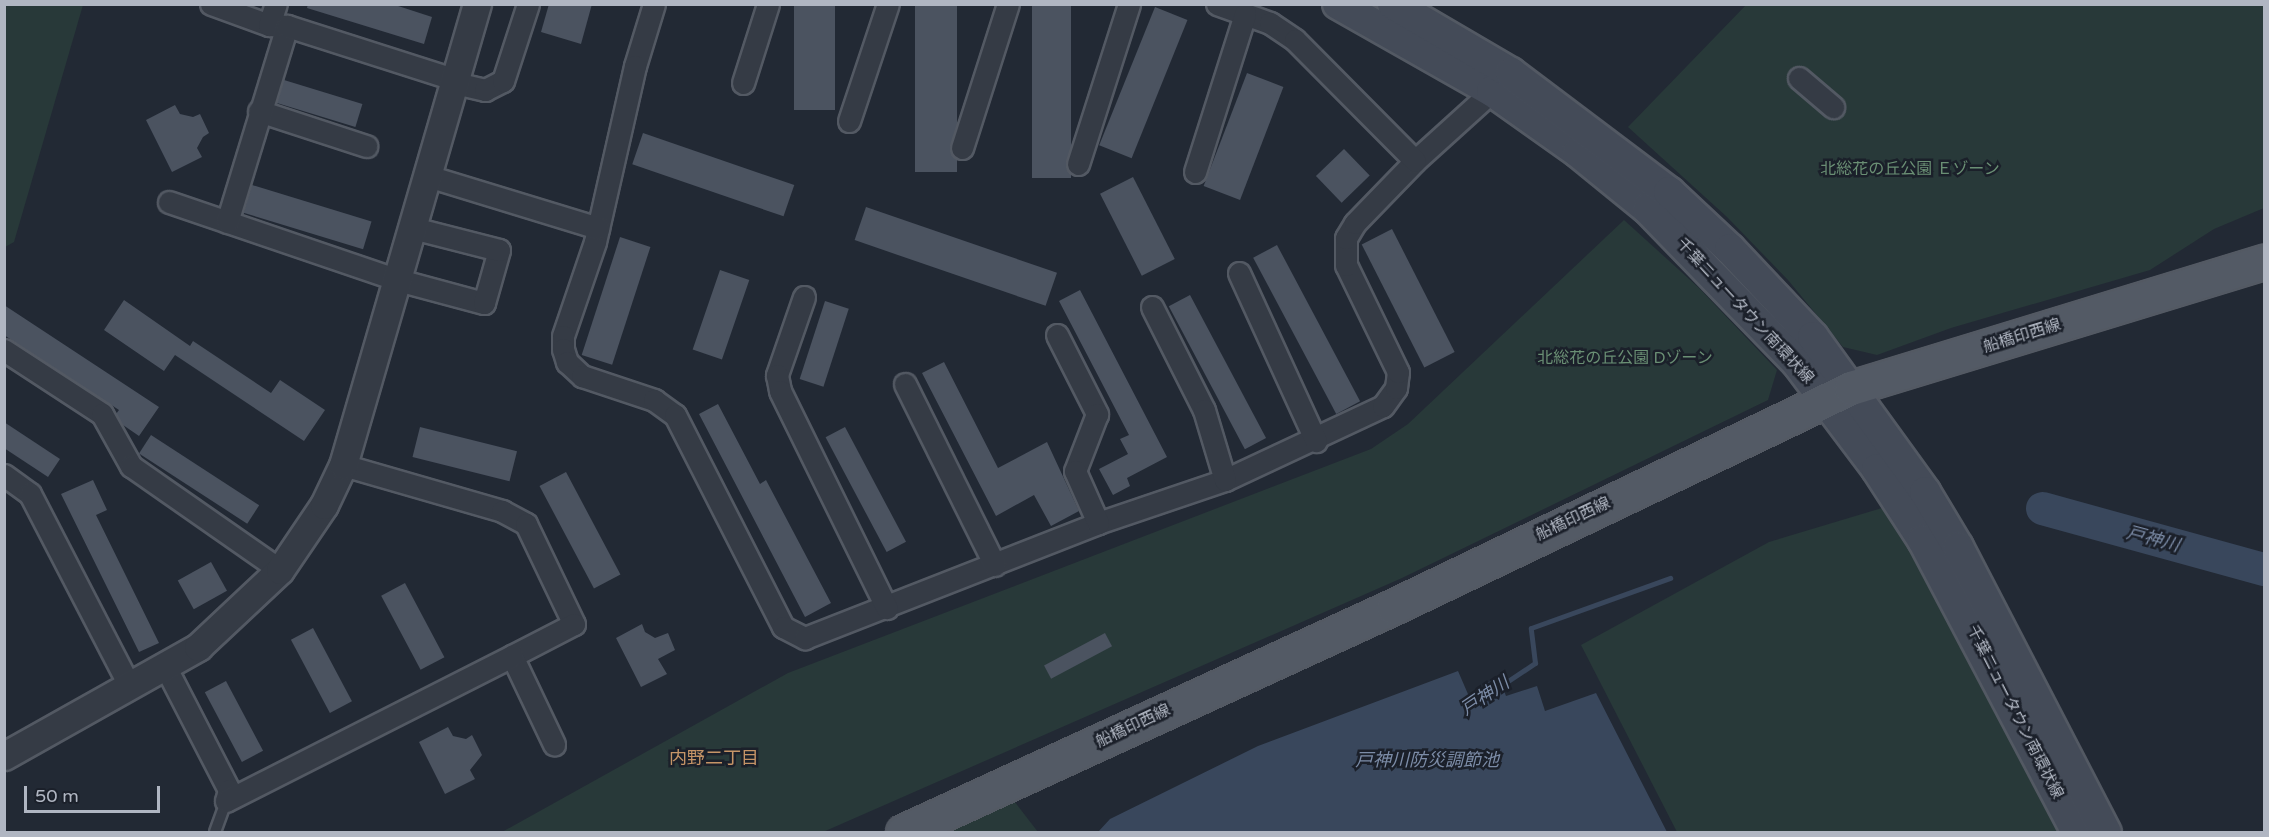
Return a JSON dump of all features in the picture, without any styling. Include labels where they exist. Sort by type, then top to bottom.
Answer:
[{"type":"main road","name":"千葉ニュータウン南環状線","points":[[1338,4],[1502,82]]},
{"type":"main road","name":"千葉ニュータウン南環状線","points":[[1393,4],[1502,82],[1578,152],[1648,209],[1798,364],[1837,394],[1925,492],[1958,547],[2106,832]]},
{"type":"main road","name":"船橋印西線","points":[[903,832],[1393,607],[1837,394],[2265,262]]},
{"type":"main road","name":"千葉ニュータウン南環状線","points":[[1837,394],[1877,469],[1923,540],[2077,832]]},
{"type":"street","points":[[211,4],[277,18],[455,82],[485,90],[502,81],[528,4]]},
{"type":"street","points":[[4,756],[166,668],[224,626],[280,570],[324,505],[343,465],[477,4]]},
{"type":"street","points":[[654,4],[635,66],[598,228],[564,336],[567,362],[582,376],[654,400],[675,415],[783,627],[794,635],[805,638],[887,608],[1098,523],[1225,480],[1316,441],[1383,406],[1396,388],[1395,364],[1346,265],[1344,246],[1355,223],[1415,161],[1502,82]]},
{"type":"street","points":[[743,83],[768,4]]},
{"type":"street","points":[[849,121],[888,4]]},
{"type":"street","points":[[962,147],[1008,4]]},
{"type":"street","points":[[1077,164],[1129,4]]},
{"type":"street","points":[[1217,4],[1269,23],[1295,40],[1415,161]]},
{"type":"street","points":[[1195,172],[1245,14]]},
{"type":"street","points":[[227,222],[259,111],[277,18]]},
{"type":"street","points":[[1800,78],[1833,107]]},
{"type":"street","points":[[259,111],[366,146]]},
{"type":"street","points":[[428,176],[598,228]]},
{"type":"street","points":[[170,202],[398,280],[484,303],[499,250],[413,228]]},
{"type":"street","points":[[1239,273],[1316,441]]},
{"type":"street","points":[[804,297],[777,375],[780,391],[887,608]]},
{"type":"street","points":[[1152,307],[1203,410],[1225,480]]},
{"type":"street","points":[[1057,335],[1097,414],[1075,471],[1098,523]]},
{"type":"street","points":[[4,350],[102,414],[131,466],[280,570]]},
{"type":"street","points":[[905,384],[995,565]]},
{"type":"street","points":[[226,801],[574,624],[526,524],[502,511],[343,465]]},
{"type":"street","points":[[4,475],[30,494],[130,687]]},
{"type":"street","points":[[512,656],[554,744]]},
{"type":"street","points":[[166,668],[229,790],[226,801]]},
{"type":"lane","points":[[215,832],[226,801]]},
{"type":"green space","points":[[5,4],[83,5],[14,242],[5,247]]},
{"type":"green space","name":"北総花の丘公園 Ｅゾーン","points":[[1746,5],[2264,5],[2264,208],[2214,229],[2150,270],[1951,328],[1877,355],[1843,347],[1788,280],[1727,217],[1628,127]]},
{"type":"green space","name":"北総花の丘公園 Dゾーン","points":[[1624,220],[1699,288],[1777,370],[1768,400],[1402,578],[823,832],[502,832],[788,673],[1371,449],[1408,424]]},
{"type":"green space","points":[[1882,508],[1888,510],[1923,564],[2067,832],[1677,832],[1581,645],[1769,542]]},
{"type":"green space","points":[[1011,797],[1038,832],[940,832]]},
{"type":"water","name":"戸神川防災調節池","points":[[1458,671],[1471,701],[1483,693],[1487,683],[1499,677],[1506,696],[1537,686],[1545,711],[1596,693],[1667,832],[1098,832],[1110,819],[1258,746]]},
{"type":"building","points":[[308,4],[392,4],[432,17],[424,44],[307,8]]},
{"type":"building","points":[[549,4],[592,4],[581,44],[541,32]]},
{"type":"building","points":[[794,4],[835,4],[835,110],[794,110]]},
{"type":"building","points":[[915,4],[957,4],[957,172],[915,172]]},
{"type":"building","points":[[1032,4],[1071,4],[1071,178],[1032,178]]},
{"type":"building","points":[[1155,7],[1187,20],[1132,158],[1099,145]]},
{"type":"building","points":[[1247,73],[1283,87],[1240,200],[1204,186]]},
{"type":"building","points":[[284,80],[362,104],[355,127],[277,103]]},
{"type":"building","points":[[175,105],[180,114],[193,117],[200,114],[209,133],[203,137],[197,148],[202,157],[172,172],[146,120]]},
{"type":"building","points":[[643,133],[794,185],[784,216],[632,164]]},
{"type":"building","points":[[1344,149],[1370,176],[1342,203],[1316,176]]},
{"type":"building","points":[[1133,177],[1175,259],[1142,276],[1100,194]]},
{"type":"building","points":[[252,185],[372,222],[363,249],[244,213]]},
{"type":"building","points":[[866,207],[1057,273],[1046,306],[855,240]]},
{"type":"building","points":[[1392,229],[1455,352],[1424,367],[1362,244]]},
{"type":"building","points":[[620,237],[650,247],[612,365],[582,355]]},
{"type":"building","points":[[1277,245],[1360,401],[1336,414],[1253,258]]},
{"type":"building","points":[[720,270],[749,280],[722,360],[693,349]]},
{"type":"building","points":[[1080,290],[1167,457],[1127,478],[1130,486],[1113,495],[1099,469],[1128,454],[1120,439],[1129,435],[1059,301]]},
{"type":"building","points":[[1190,295],[1266,438],[1245,449],[1169,306]]},
{"type":"building","points":[[124,300],[190,346],[193,341],[271,393],[280,380],[325,410],[304,441],[175,355],[164,371],[104,330]]},
{"type":"building","points":[[825,301],[849,309],[823,387],[800,379]]},
{"type":"building","points":[[4,305],[159,407],[139,436],[123,425],[116,414],[119,410],[4,335]]},
{"type":"building","points":[[944,362],[998,468],[1047,442],[1079,511],[1051,526],[1034,495],[996,516],[922,373]]},
{"type":"building","points":[[718,404],[760,484],[766,480],[831,603],[805,617],[699,414]]},
{"type":"building","points":[[4,422],[60,459],[48,477],[4,448]]},
{"type":"building","points":[[420,427],[517,451],[510,481],[413,457]]},
{"type":"building","points":[[845,427],[906,542],[887,552],[826,437]]},
{"type":"building","points":[[151,435],[259,505],[247,524],[139,453]]},
{"type":"building","points":[[566,472],[620,574],[594,589],[540,486]]},
{"type":"building","points":[[93,480],[107,510],[96,515],[159,643],[139,652],[61,494]]},
{"type":"building","points":[[211,562],[227,591],[194,609],[178,580]]},
{"type":"building","points":[[405,583],[444,657],[421,670],[381,596]]},
{"type":"building","points":[[642,624],[645,632],[655,638],[668,633],[675,650],[658,659],[667,674],[641,687],[616,638]]},
{"type":"building","points":[[313,628],[352,701],[330,713],[291,640]]},
{"type":"building","points":[[1105,633],[1112,646],[1051,679],[1044,665]]},
{"type":"building","points":[[226,681],[263,751],[242,762],[205,692]]},
{"type":"building","points":[[448,727],[453,736],[466,739],[472,735],[482,755],[470,770],[475,779],[445,794],[419,742]]},
{"type":"waterway","name":"戸神川","points":[[2042,508],[2264,569]]},
{"type":"waterway","name":"戸神川","points":[[1496,689],[1535,663],[1531,628],[1670,578]]},
{"type":"district","name":"内野二丁目","points":[[714,758]]}]
